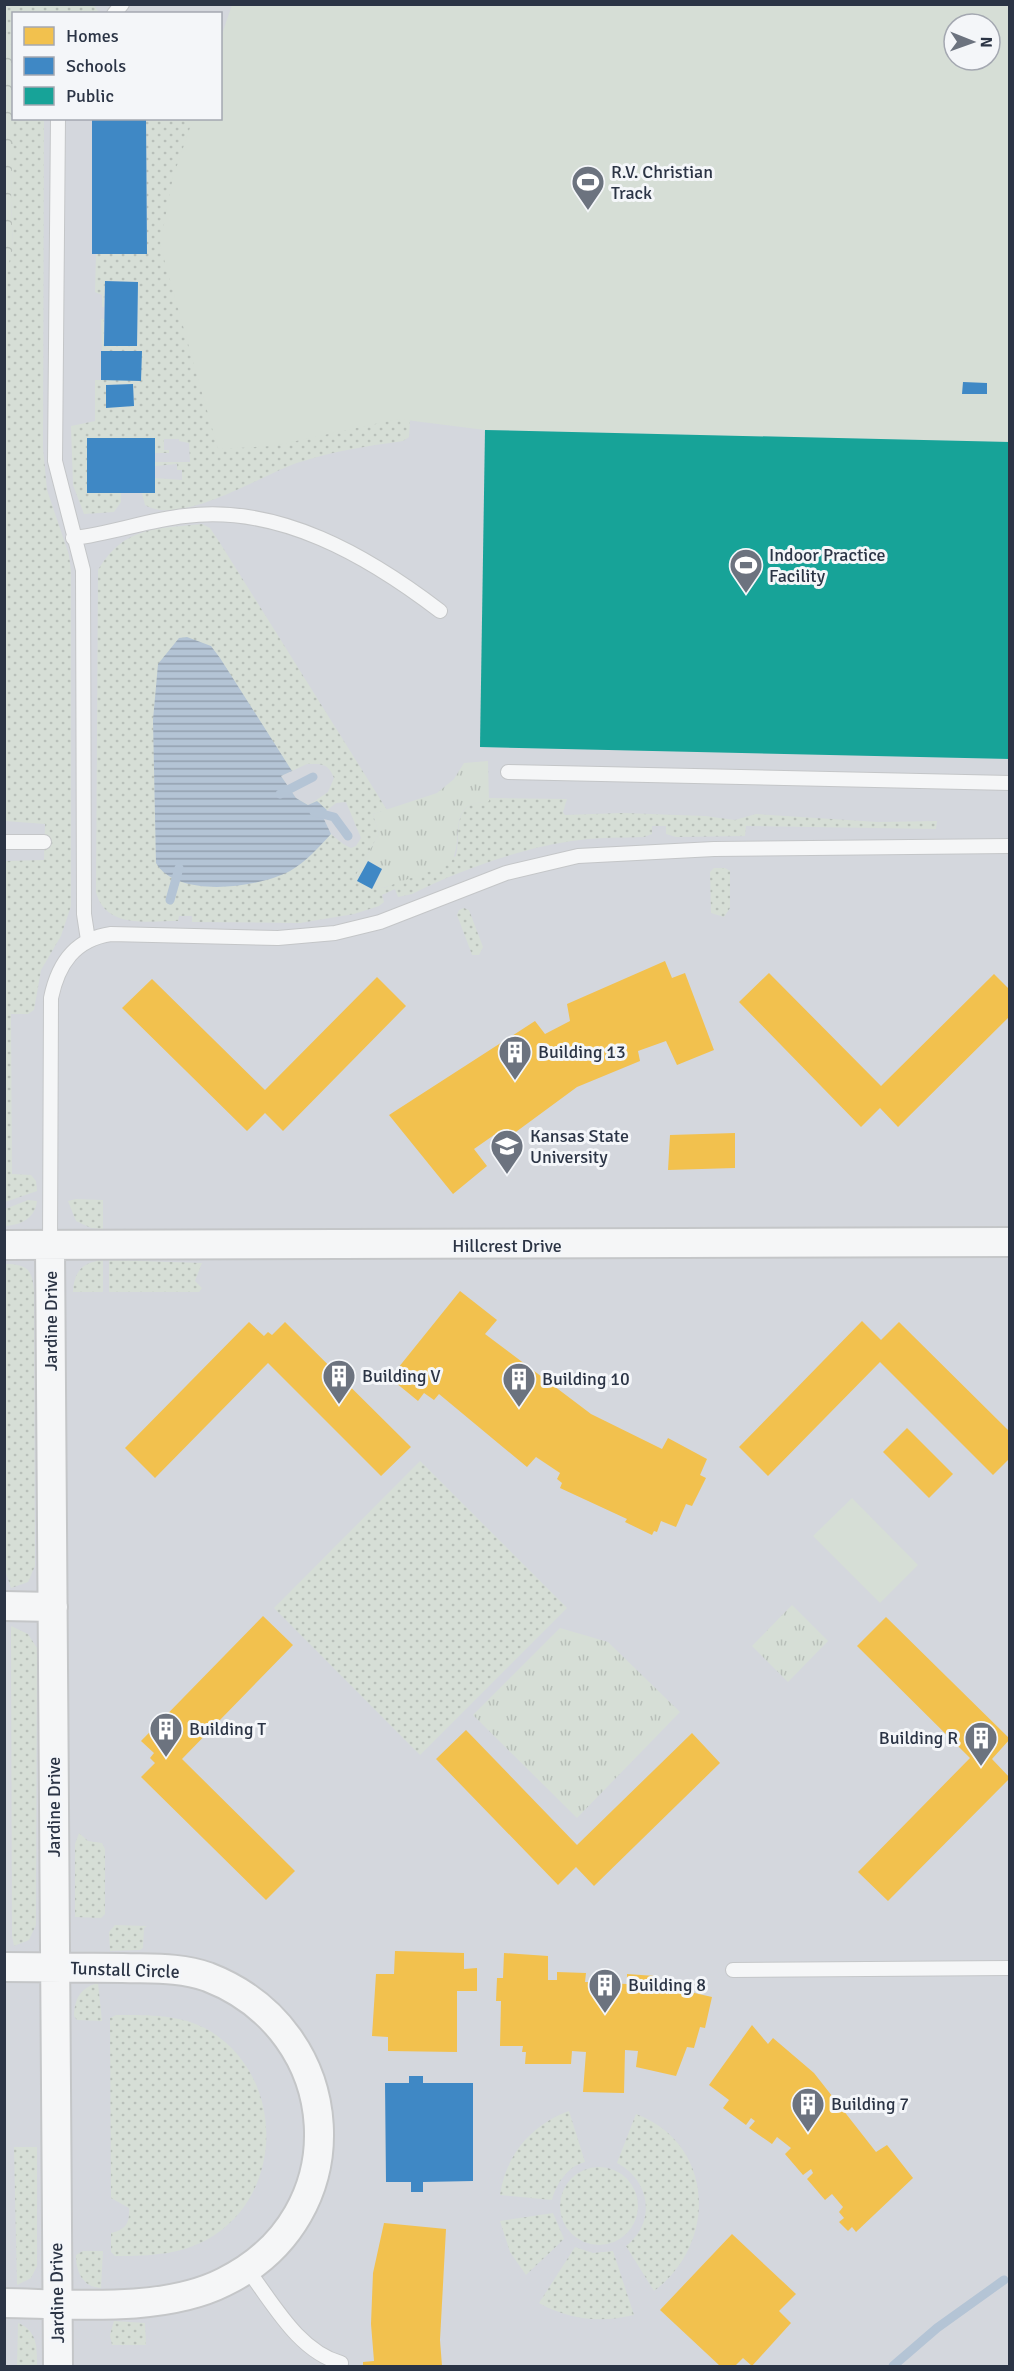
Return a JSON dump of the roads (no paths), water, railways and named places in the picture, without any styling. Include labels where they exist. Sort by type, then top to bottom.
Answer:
[{"type":"street","name":"Hillcrest Drive","points":[[4,1245],[50,1247],[1010,1242]]},
{"type":"street","name":"Jardine Drive","points":[[50,1247],[58,2367]]},
{"type":"street","points":[[4,1606],[53,1607]]},
{"type":"street","name":"Tunstall Circle","points":[[4,1967],[162,1968],[208,1977],[246,1996],[264,2010],[294,2046],[304,2063],[318,2100],[319,2140],[316,2161],[297,2217],[265,2256],[247,2269],[203,2292],[176,2298],[126,2302],[4,2304]]},
{"type":"lane","points":[[58,120],[55,461],[83,570],[84,914],[88,940]]},
{"type":"lane","points":[[73,538],[186,515],[223,513],[266,519],[343,549],[404,584],[440,611]]},
{"type":"lane","points":[[508,772],[1010,783]]},
{"type":"lane","points":[[4,842],[44,842]]},
{"type":"lane","points":[[50,1247],[51,998],[55,983],[68,956],[88,940],[111,934],[278,938],[335,933],[380,922],[506,873],[578,856],[714,849],[1010,846]]},
{"type":"lane","points":[[733,1970],[1010,1968]]},
{"type":"lane","points":[[247,2269],[299,2337],[322,2356],[341,2364]]},
{"type":"water","points":[[187,637],[211,646],[220,658],[292,771],[281,776],[296,798],[308,805],[317,801],[327,810],[322,815],[331,834],[301,863],[276,877],[239,885],[199,886],[181,882],[166,874],[156,863],[153,720],[158,664],[179,638]]},
{"type":"waterway","points":[[280,794],[313,777]]},
{"type":"waterway","points":[[314,812],[334,817],[348,836]]},
{"type":"waterway","points":[[170,900],[179,868]]},
{"type":"waterway","points":[[893,2366],[937,2328],[1004,2280]]},
{"type":"place","name":"R.V. Christian Track","points":[[588,211]]},
{"type":"place","name":"Indoor Practice Facility","points":[[746,594]]},
{"type":"place","name":"Building 13","points":[[515,1081]]},
{"type":"place","name":"Kansas State University","points":[[507,1175]]},
{"type":"place","name":"Building V","points":[[339,1405]]},
{"type":"place","name":"Building 10","points":[[519,1408]]},
{"type":"place","name":"Building T","points":[[166,1758]]},
{"type":"place","name":"Building R","points":[[981,1767]]},
{"type":"place","name":"Building 8","points":[[605,2014]]},
{"type":"place","name":"Building 7","points":[[808,2133]]}]
